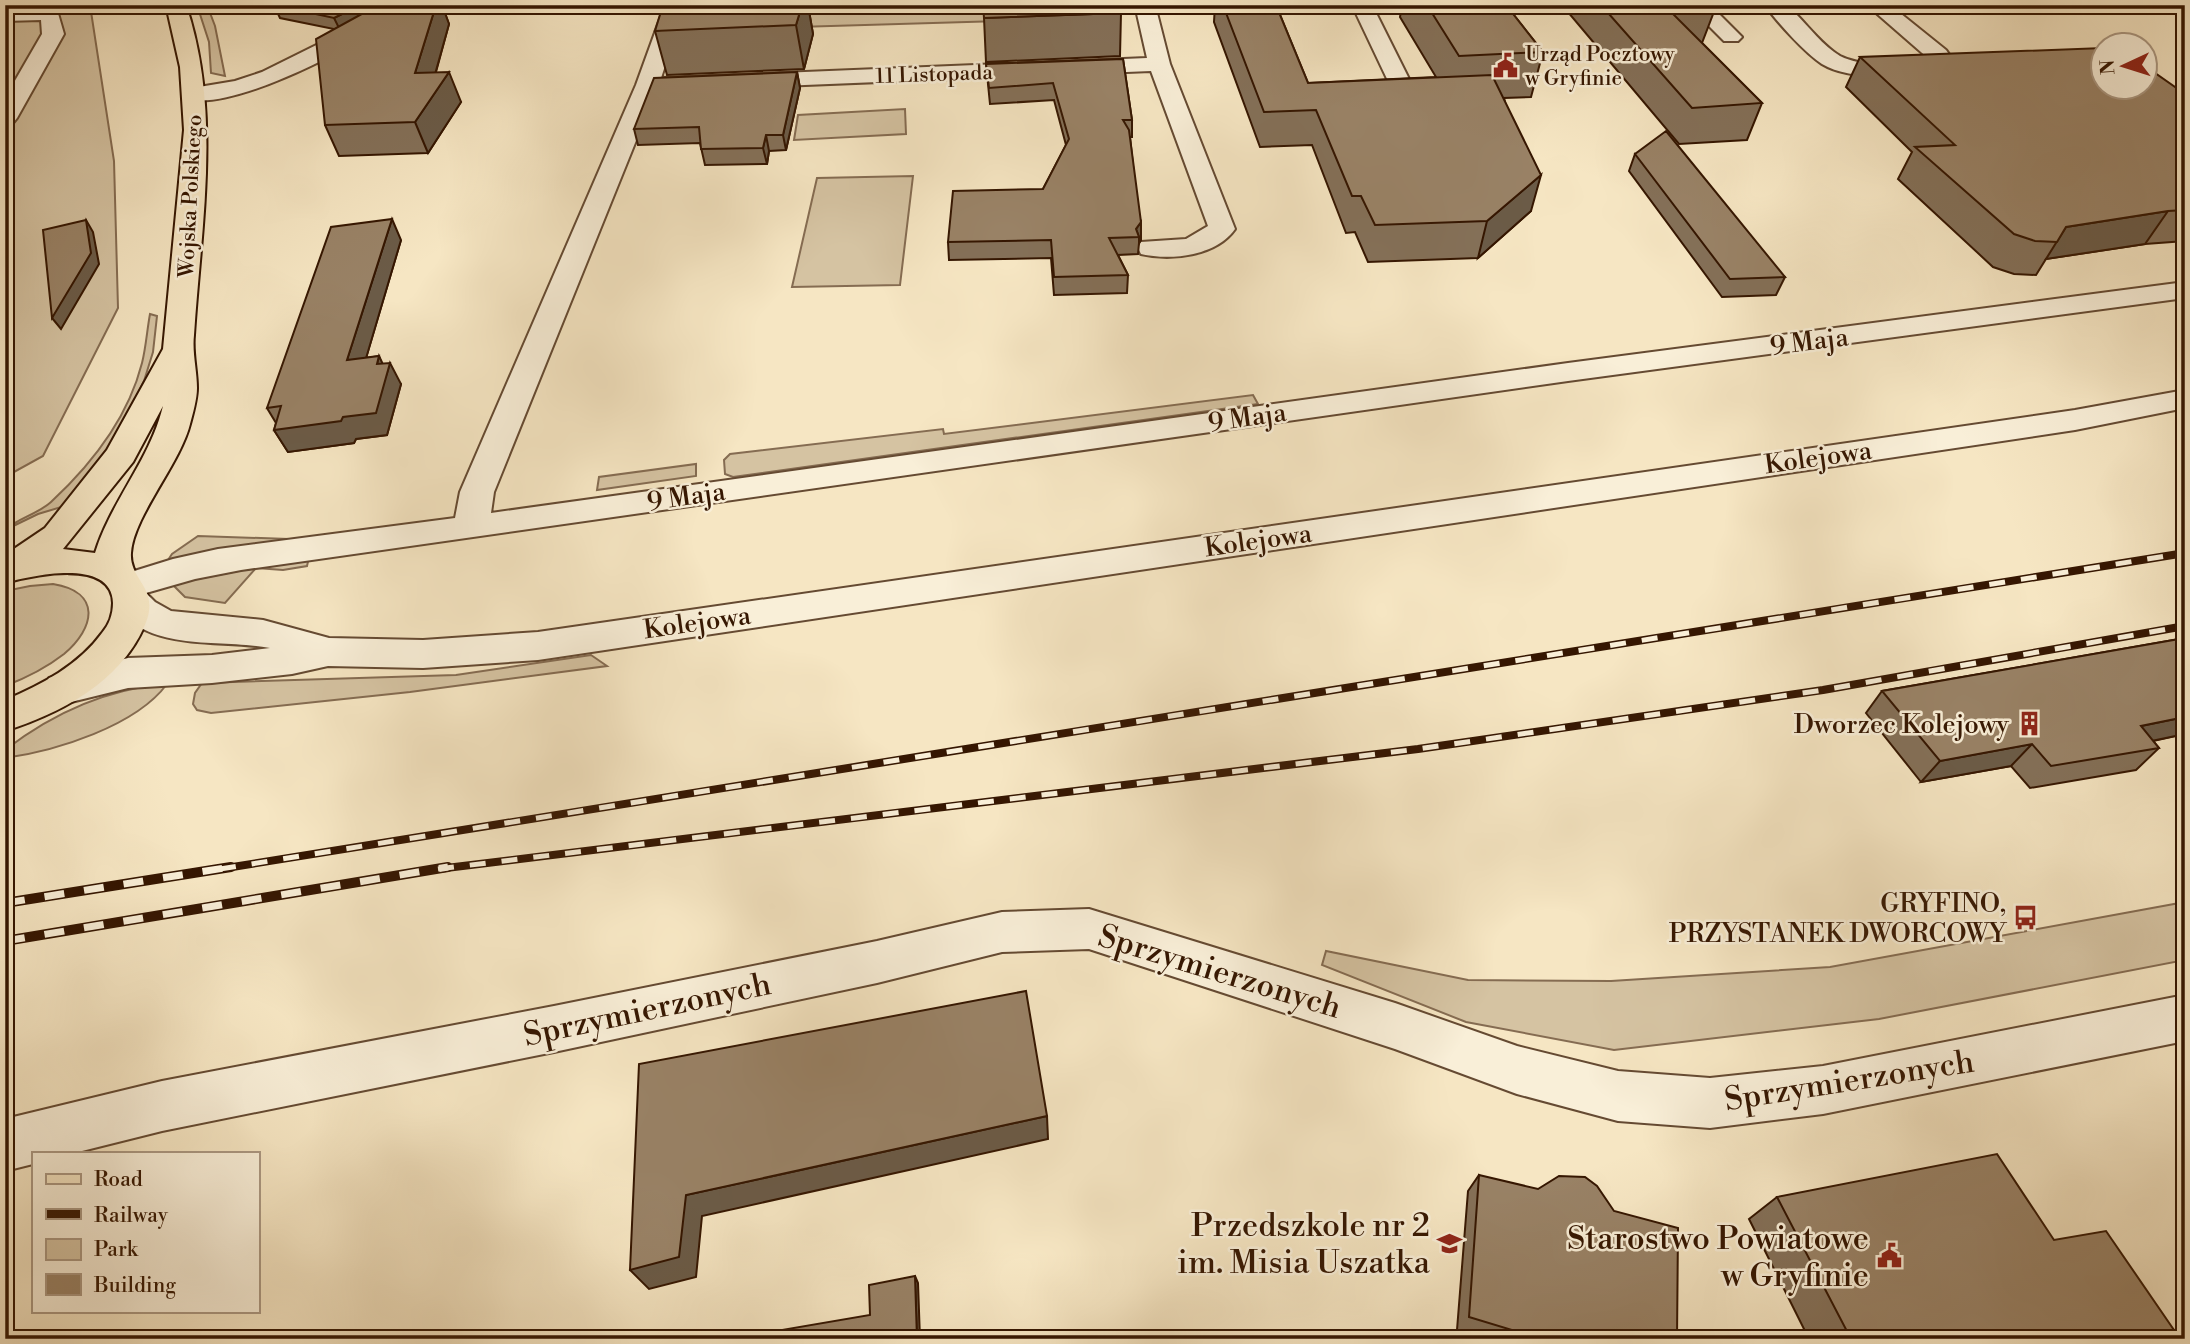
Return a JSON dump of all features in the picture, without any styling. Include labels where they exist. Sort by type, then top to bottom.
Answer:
[{"type":"main road","name":"Wojska Polskiego","points":[[13,716],[62,689],[101,659],[115,644],[131,614],[125,586],[113,553],[119,532],[163,453],[174,426],[182,389],[178,347],[196,130],[195,94],[186,41],[176,5]]},
{"type":"main road","name":"Wojska Polskiego","points":[[5,570],[57,536],[90,495],[131,438],[178,347]]},
{"type":"main road","points":[[5,570],[69,561],[103,566],[125,586]]},
{"type":"street","points":[[195,94],[238,87],[270,77],[413,5]]},
{"type":"street","points":[[471,527],[477,492],[647,85],[675,5]]},
{"type":"street","points":[[1145,5],[1159,64],[1222,229],[1192,247],[1152,248]]},
{"type":"street","points":[[1362,5],[1400,83]]},
{"type":"street","points":[[1698,5],[1731,37]]},
{"type":"street","points":[[1777,7],[1840,5]]},
{"type":"street","points":[[1777,7],[1832,60],[1847,66],[1866,68],[1944,63],[1938,55],[1877,5]]},
{"type":"street","points":[[5,15],[50,14],[53,34],[5,118]]},
{"type":"street","name":"11 Listopada","points":[[647,85],[1159,64]]},
{"type":"street","name":"9 Maja","points":[[125,586],[223,561],[1629,364],[2185,290]]},
{"type":"street","name":"Kolejowa","points":[[62,689],[128,673],[212,669],[292,660],[328,652],[437,653],[538,646],[2075,420],[2185,399]]},
{"type":"street","name":"Kolejowa","points":[[125,586],[138,611],[149,618],[171,624],[255,632],[328,652]]},
{"type":"street","name":"Sprzymierzonych","points":[[5,1145],[162,1106],[554,1029],[877,962],[1002,933],[1089,929],[1395,1027],[1517,1070],[1618,1096],[1710,1103],[1822,1090],[2185,1018]]},
{"type":"green space","points":[[5,5],[90,5],[114,161],[118,308],[43,456],[5,477]]},
{"type":"green space","points":[[197,5],[207,5],[215,26],[225,76],[211,73],[209,42]]},
{"type":"green space","points":[[766,5],[1099,5],[1100,18],[797,27]]},
{"type":"green space","points":[[905,109],[906,134],[794,140],[798,115]]},
{"type":"green space","points":[[913,176],[900,285],[792,287],[817,178]]},
{"type":"green space","points":[[150,314],[157,316],[153,352],[144,381],[115,440],[68,505],[38,514],[5,530],[51,502],[81,472],[107,439],[136,383]]},
{"type":"green space","points":[[1253,395],[1258,404],[733,477],[725,474],[724,460],[730,454],[943,429],[944,434]]},
{"type":"green space","points":[[696,464],[696,476],[597,490],[599,477]]},
{"type":"green space","points":[[198,536],[289,539],[168,560],[172,554]]},
{"type":"green space","points":[[309,557],[307,566],[283,570],[256,568],[225,603],[185,597],[172,584]]},
{"type":"green space","points":[[53,584],[69,588],[80,595],[86,603],[87,623],[64,654],[36,672],[5,686],[5,591]]},
{"type":"green space","points":[[591,655],[607,666],[410,692],[211,713],[197,710],[193,704],[195,693],[202,683],[456,675]]},
{"type":"green space","points":[[167,684],[153,699],[116,724],[70,743],[5,758],[5,750],[61,714],[123,691]]},
{"type":"green space","points":[[2185,902],[2185,960],[1879,1019],[1614,1050],[1466,1022],[1322,965],[1326,951],[1468,980],[1611,981],[1830,967]]},
{"type":"building","points":[[274,5],[360,5],[334,18]]},
{"type":"building","points":[[368,5],[436,5],[415,73],[449,72],[415,122],[325,125],[316,39],[369,10],[361,9]]},
{"type":"building","points":[[663,5],[802,5],[796,25],[655,31]]},
{"type":"building","points":[[983,5],[1119,5],[1121,13],[984,18]]},
{"type":"building","points":[[1223,5],[1276,5],[1308,83],[1492,75],[1541,175],[1487,221],[1375,225],[1361,196],[1352,196],[1316,110],[1264,112]]},
{"type":"building","points":[[1427,5],[1506,5],[1543,52],[1459,56]]},
{"type":"building","points":[[1601,5],[1713,5],[1715,9],[1669,10],[1762,103],[1692,108]]},
{"type":"building","points":[[2088,49],[2088,102],[2158,102],[2158,75],[2185,94],[2185,210],[2066,227],[2057,242],[2035,241],[2014,234],[1915,147],[1955,145],[1860,57]]},
{"type":"building","points":[[1123,59],[1132,120],[1123,120],[1129,130],[1141,222],[1136,229],[1139,237],[1109,238],[1128,275],[1054,277],[1051,240],[948,242],[953,191],[1043,189],[1069,139],[1053,83],[989,88],[986,64]]},
{"type":"building","points":[[797,72],[783,135],[766,135],[763,148],[701,149],[699,127],[634,129],[654,78]]},
{"type":"building","points":[[1666,131],[1785,277],[1730,279],[1635,154]]},
{"type":"building","points":[[392,219],[347,360],[379,356],[377,364],[390,363],[376,413],[343,417],[341,421],[274,430],[281,406],[267,408],[331,227]]},
{"type":"building","points":[[86,220],[91,253],[52,318],[43,230]]},
{"type":"building","name":"Dworzec Kolejowy","points":[[2185,638],[2185,717],[2141,726],[2159,748],[2051,766],[2032,744],[1940,761],[1882,691]]},
{"type":"building","points":[[1026,991],[1047,1116],[686,1195],[679,1257],[630,1270],[639,1064]]},
{"type":"building","name":"Starostwo Powiatowe w Gryfinie","points":[[1997,1154],[2054,1240],[2106,1231],[2174,1330],[2124,1339],[1851,1339],[1777,1197]]},
{"type":"building","points":[[1479,1175],[1538,1189],[1559,1176],[1585,1177],[1597,1186],[1614,1211],[1678,1228],[1677,1339],[1542,1339],[1469,1317]]},
{"type":"building","points":[[915,1276],[917,1339],[770,1339],[770,1332],[870,1315],[869,1285]]},
{"type":"railway","points":[[220,869],[2185,553]]},
{"type":"railway","points":[[438,869],[1418,749],[1823,690],[2185,626]]},
{"type":"railway","points":[[5,903],[231,867]]},
{"type":"railway","points":[[5,941],[448,867]]},
{"type":"place","name":"Urząd Pocztowy w Gryfinie","points":[[1505,66]]},
{"type":"place","name":"Dworzec Kolejowy","points":[[2029,724]]},
{"type":"place","name":"GRYFINO, PRZYSTANEK DWORCOWY","points":[[2026,918]]},
{"type":"place","name":"Przedszkole nr 2 im. Misia Uszatka","points":[[1450,1243]]},
{"type":"place","name":"Starostwo Powiatowe w Gryfinie","points":[[1889,1256]]}]
